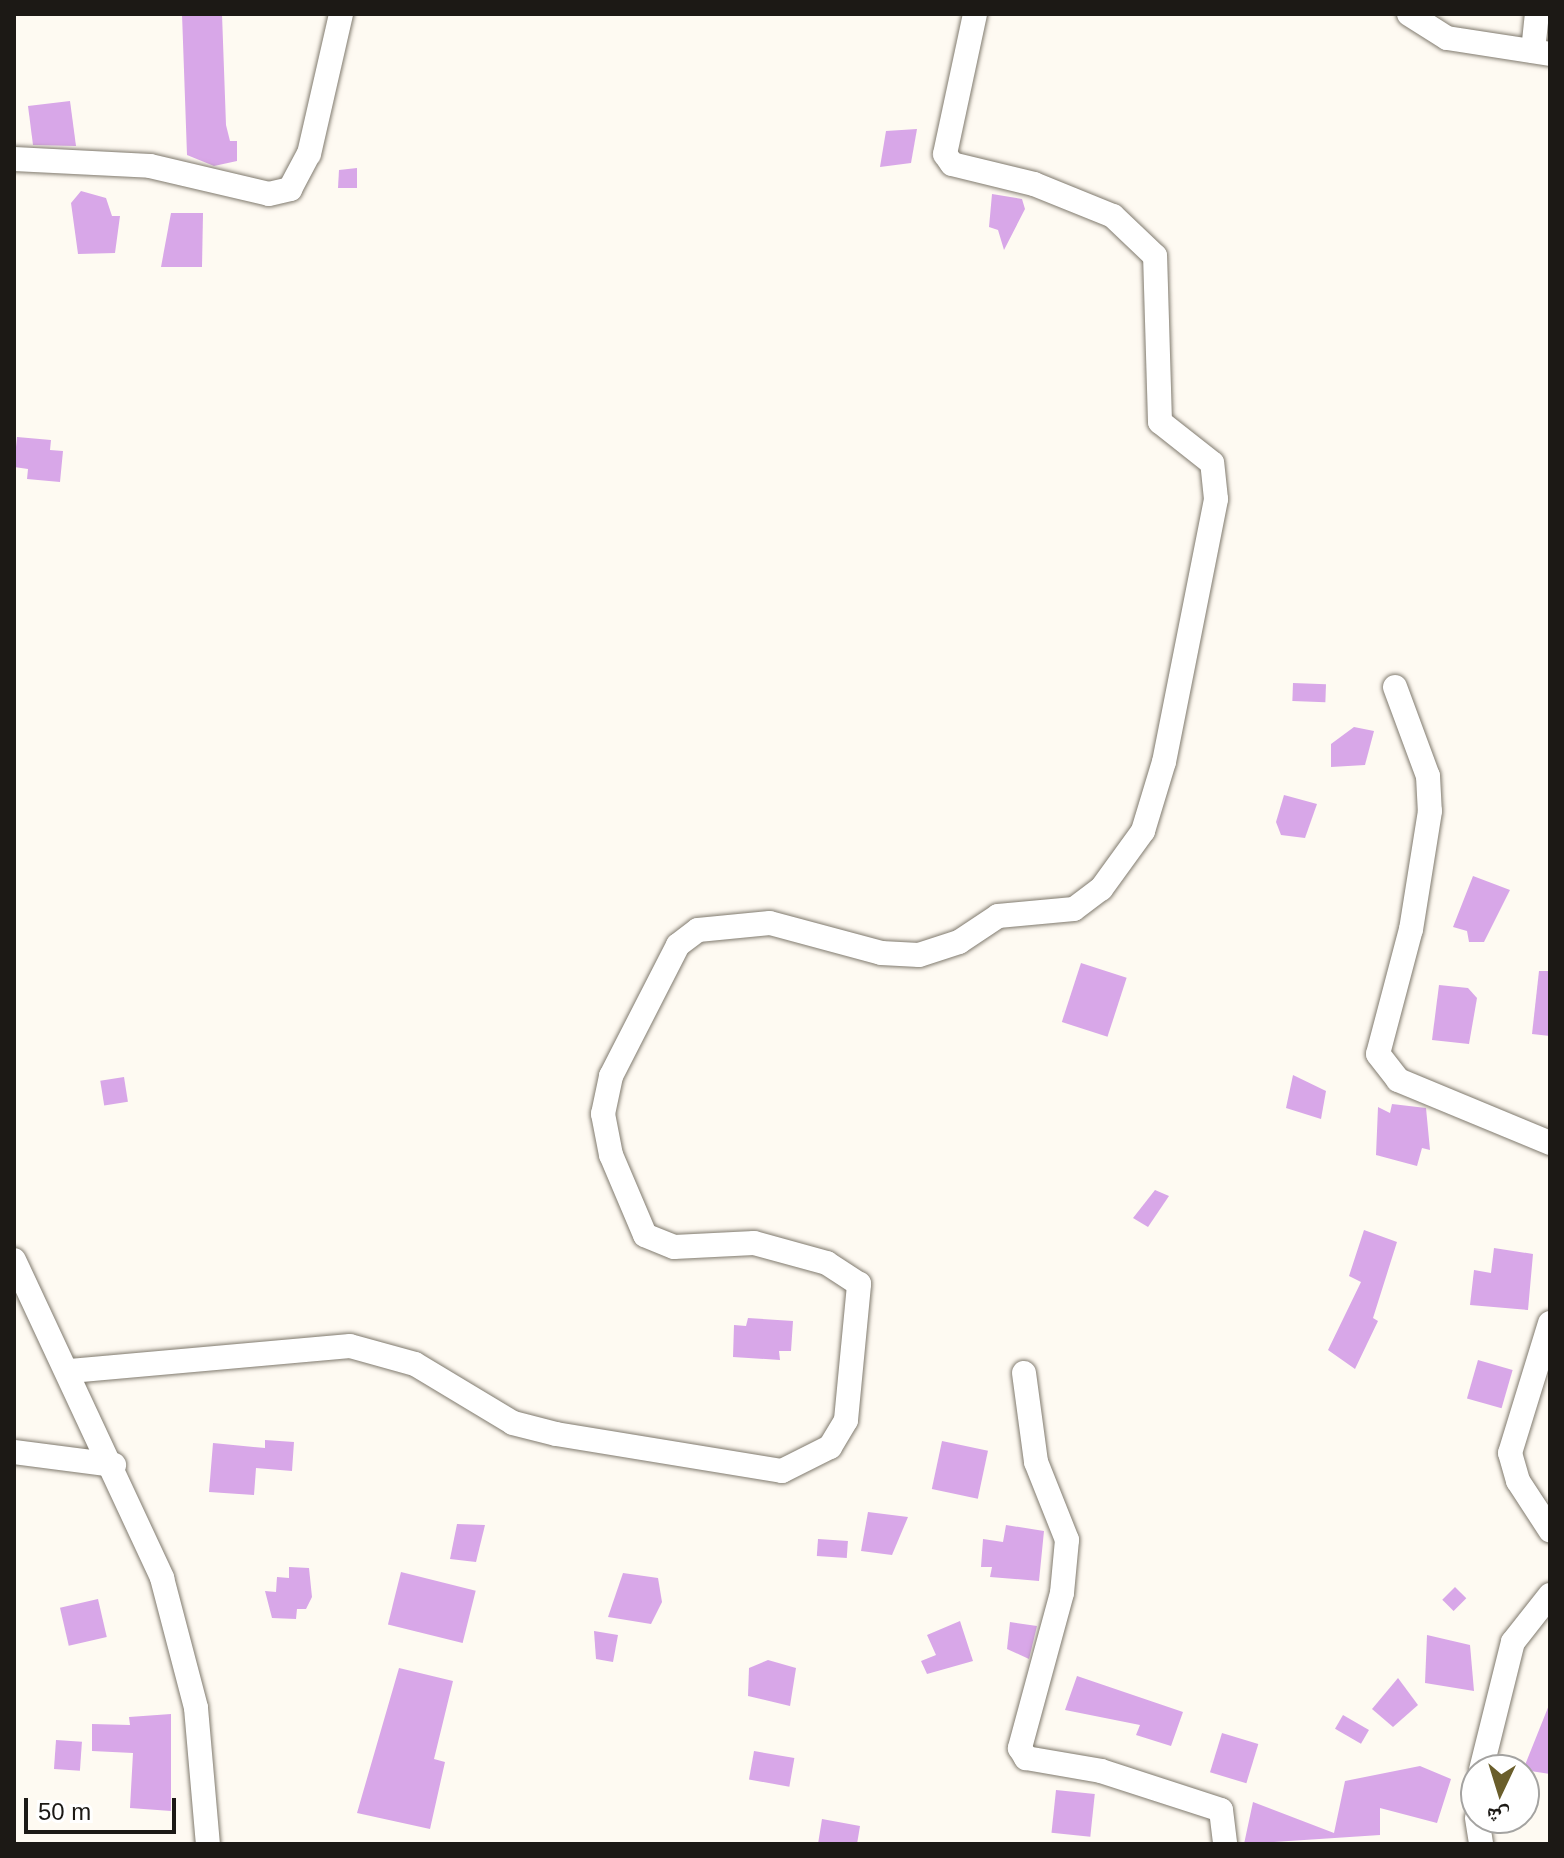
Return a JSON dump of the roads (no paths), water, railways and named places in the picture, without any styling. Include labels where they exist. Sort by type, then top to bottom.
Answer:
[{"type":"street","points":[[14,159],[150,166],[269,194],[290,189],[309,154],[341,14]]},
{"type":"street","points":[[70,1371],[350,1346],[415,1364],[513,1423],[556,1434],[782,1471],[830,1447],[846,1420],[859,1284],[827,1263],[754,1243],[674,1247],[645,1235],[611,1155],[603,1114],[611,1076],[678,945],[698,930],[770,923],[881,953],[919,955],[959,942],[998,916],[1074,909],[1101,889],[1143,831],[1164,762],[1216,499],[1212,463],[1160,422],[1155,256],[1113,216],[1034,184],[952,164],[945,154],[975,14]]},
{"type":"street","points":[[1409,14],[1447,38],[1541,52],[1537,14]]},
{"type":"street","points":[[1395,687],[1428,776],[1430,811],[1411,929],[1378,1054],[1398,1080],[1550,1143]]},
{"type":"street","points":[[14,1260],[114,1465],[162,1578],[183,1655],[202,1747],[208,1844]]},
{"type":"street","points":[[1550,1323],[1510,1453],[1518,1481],[1550,1530]]},
{"type":"street","points":[[1024,1373],[1036,1462],[1067,1540],[1062,1593],[1020,1748],[1026,1758],[1101,1771],[1221,1810],[1228,1825],[1225,1844]]},
{"type":"street","points":[[14,1452],[114,1465]]},
{"type":"street","points":[[1485,1754],[1513,1642],[1550,1595]]}]
